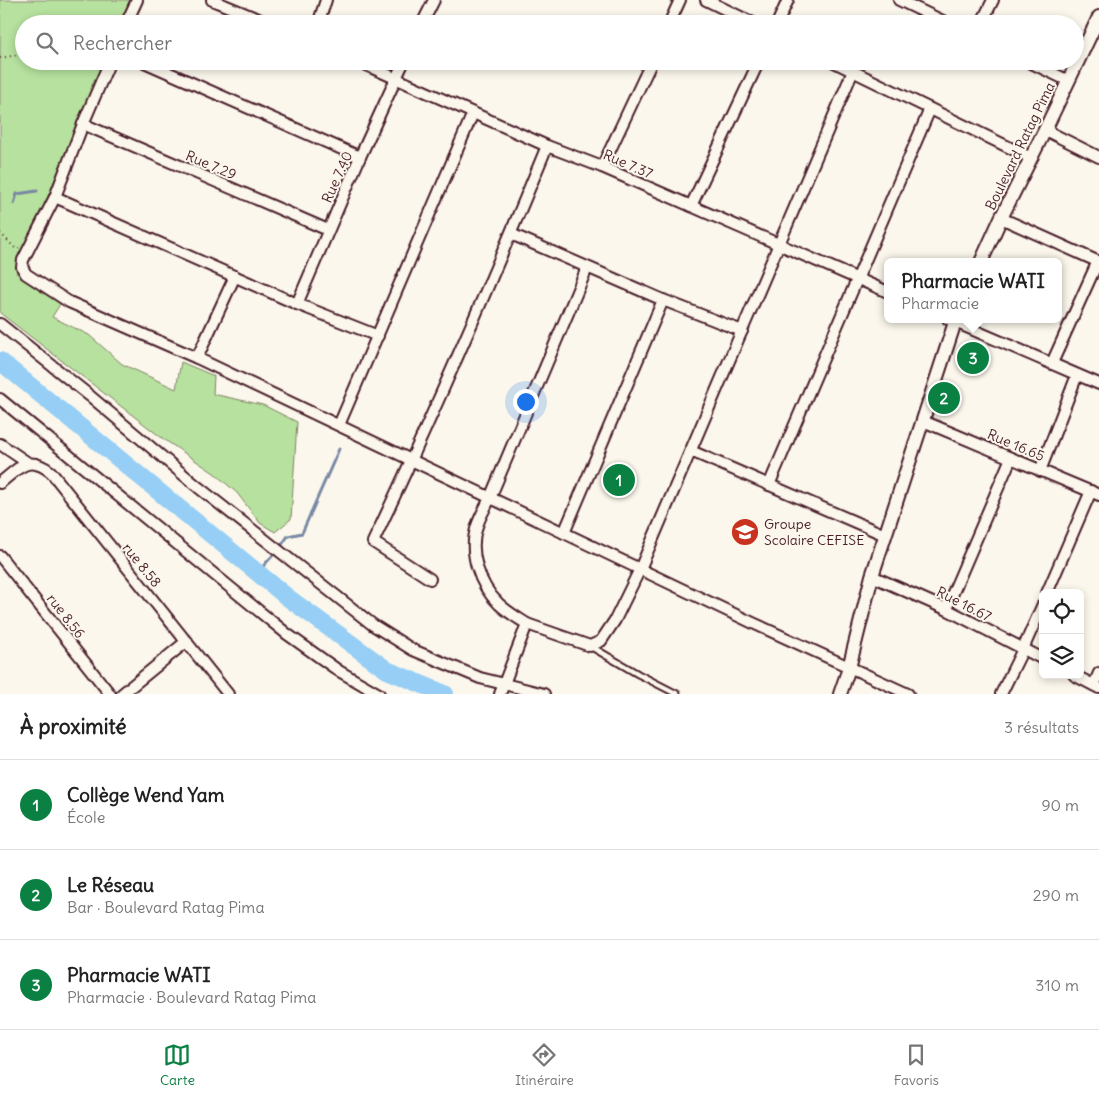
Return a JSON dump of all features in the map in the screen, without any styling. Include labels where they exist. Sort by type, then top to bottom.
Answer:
[{"type":"street","points":[[130,15],[137,0]]},
{"type":"street","points":[[212,0],[248,15]]},
{"type":"street","points":[[321,15],[326,0]]},
{"type":"street","points":[[426,15],[434,0]]},
{"type":"street","points":[[673,15],[680,0]]},
{"type":"street","points":[[706,0],[737,15]]},
{"type":"street","points":[[781,15],[788,0]]},
{"type":"street","points":[[899,0],[930,15]]},
{"type":"street","points":[[986,15],[993,0]]},
{"type":"street","name":"Boulevard Ratag Pima","points":[[1084,48],[1099,16]]},
{"type":"street","points":[[106,70],[55,197],[23,260],[22,267],[26,274],[69,302],[197,358],[848,668],[908,694]]},
{"type":"street","points":[[162,70],[360,157]]},
{"type":"street","name":"Rue 7.37","points":[[376,70],[547,146],[602,167],[884,290]]},
{"type":"street","name":"Rue 7.40","points":[[297,304],[360,157],[400,70]]},
{"type":"street","points":[[602,167],[648,70]]},
{"type":"street","points":[[691,206],[755,70]]},
{"type":"street","points":[[1046,70],[1069,81]]},
{"type":"street","name":"Boulevard Ratag Pima","points":[[983,258],[1074,70]]},
{"type":"street","points":[[587,268],[477,525],[473,540],[474,554],[481,581],[498,604],[527,624],[590,646],[601,641],[640,569],[853,71],[1031,158]]},
{"type":"street","points":[[769,485],[930,109]]},
{"type":"street","points":[[339,425],[473,113]]},
{"type":"street","name":"Rue 7.29","points":[[83,124],[328,230]]},
{"type":"street","points":[[1045,130],[1099,157]]},
{"type":"street","points":[[430,579],[373,542],[412,460],[511,234],[547,146]]},
{"type":"street","points":[[55,197],[297,304],[378,336]]},
{"type":"street","points":[[1001,218],[1098,262],[1052,363]]},
{"type":"street","points":[[511,234],[663,300],[742,331]]},
{"type":"street","points":[[197,358],[234,276]]},
{"type":"street","points":[[564,533],[663,300]]},
{"type":"street","points":[[840,694],[872,576],[952,323]]},
{"type":"street","points":[[960,323],[1099,384]]},
{"type":"street","points":[[0,324],[90,396],[205,493],[372,625],[413,650],[480,678],[544,694]]},
{"type":"street","points":[[1040,471],[1077,375]]},
{"type":"street","points":[[0,399],[287,634],[339,671],[379,694]]},
{"type":"street","name":"Rue 16.65","points":[[922,421],[1095,493]]},
{"type":"street","name":"rue 8.58","points":[[0,444],[28,463],[43,466],[51,472],[228,694]]},
{"type":"street","points":[[691,451],[885,535]]},
{"type":"street","points":[[946,609],[1010,458]]},
{"type":"street","points":[[0,483],[28,463]]},
{"type":"street","points":[[1049,589],[1095,493]]},
{"type":"street","name":"rue 8.56","points":[[0,556],[110,694]]},
{"type":"street","name":"Rue 16.67","points":[[872,576],[946,609],[1039,657]]},
{"type":"street","points":[[1001,694],[1039,613]]},
{"type":"street","points":[[500,694],[527,624]]},
{"type":"street","points":[[122,694],[186,641]]},
{"type":"street","points":[[1081,679],[1096,687],[1099,673]]},
{"type":"lane","points":[[590,646],[677,694]]},
{"type":"path","points":[[0,58],[15,56]]},
{"type":"path","points":[[0,233],[3,238],[16,248],[31,246]]},
{"type":"green space","points":[[0,0],[130,0],[124,15],[15,15],[15,70],[100,70],[16,273],[62,301],[52,317],[89,335],[122,364],[176,389],[181,362],[214,376],[213,394],[263,405],[297,422],[291,519],[275,532],[260,523],[237,493],[214,473],[162,438],[0,313]]},
{"type":"waterway","points":[[14,204],[17,194],[37,191]]},
{"type":"waterway","points":[[0,361],[287,597],[387,670],[445,694]]},
{"type":"waterway","points":[[281,546],[288,536],[302,533],[339,449]]},
{"type":"waterway","points":[[257,573],[274,554]]},
{"type":"place","name":"Pharmacie WATI","points":[[973,358]]},
{"type":"place","name":"Le Réseau","points":[[944,398]]},
{"type":"place","name":"Collège Wend Yam","points":[[619,480]]},
{"type":"place","name":"Groupe Scolaire CEFISE","points":[[745,532]]}]
